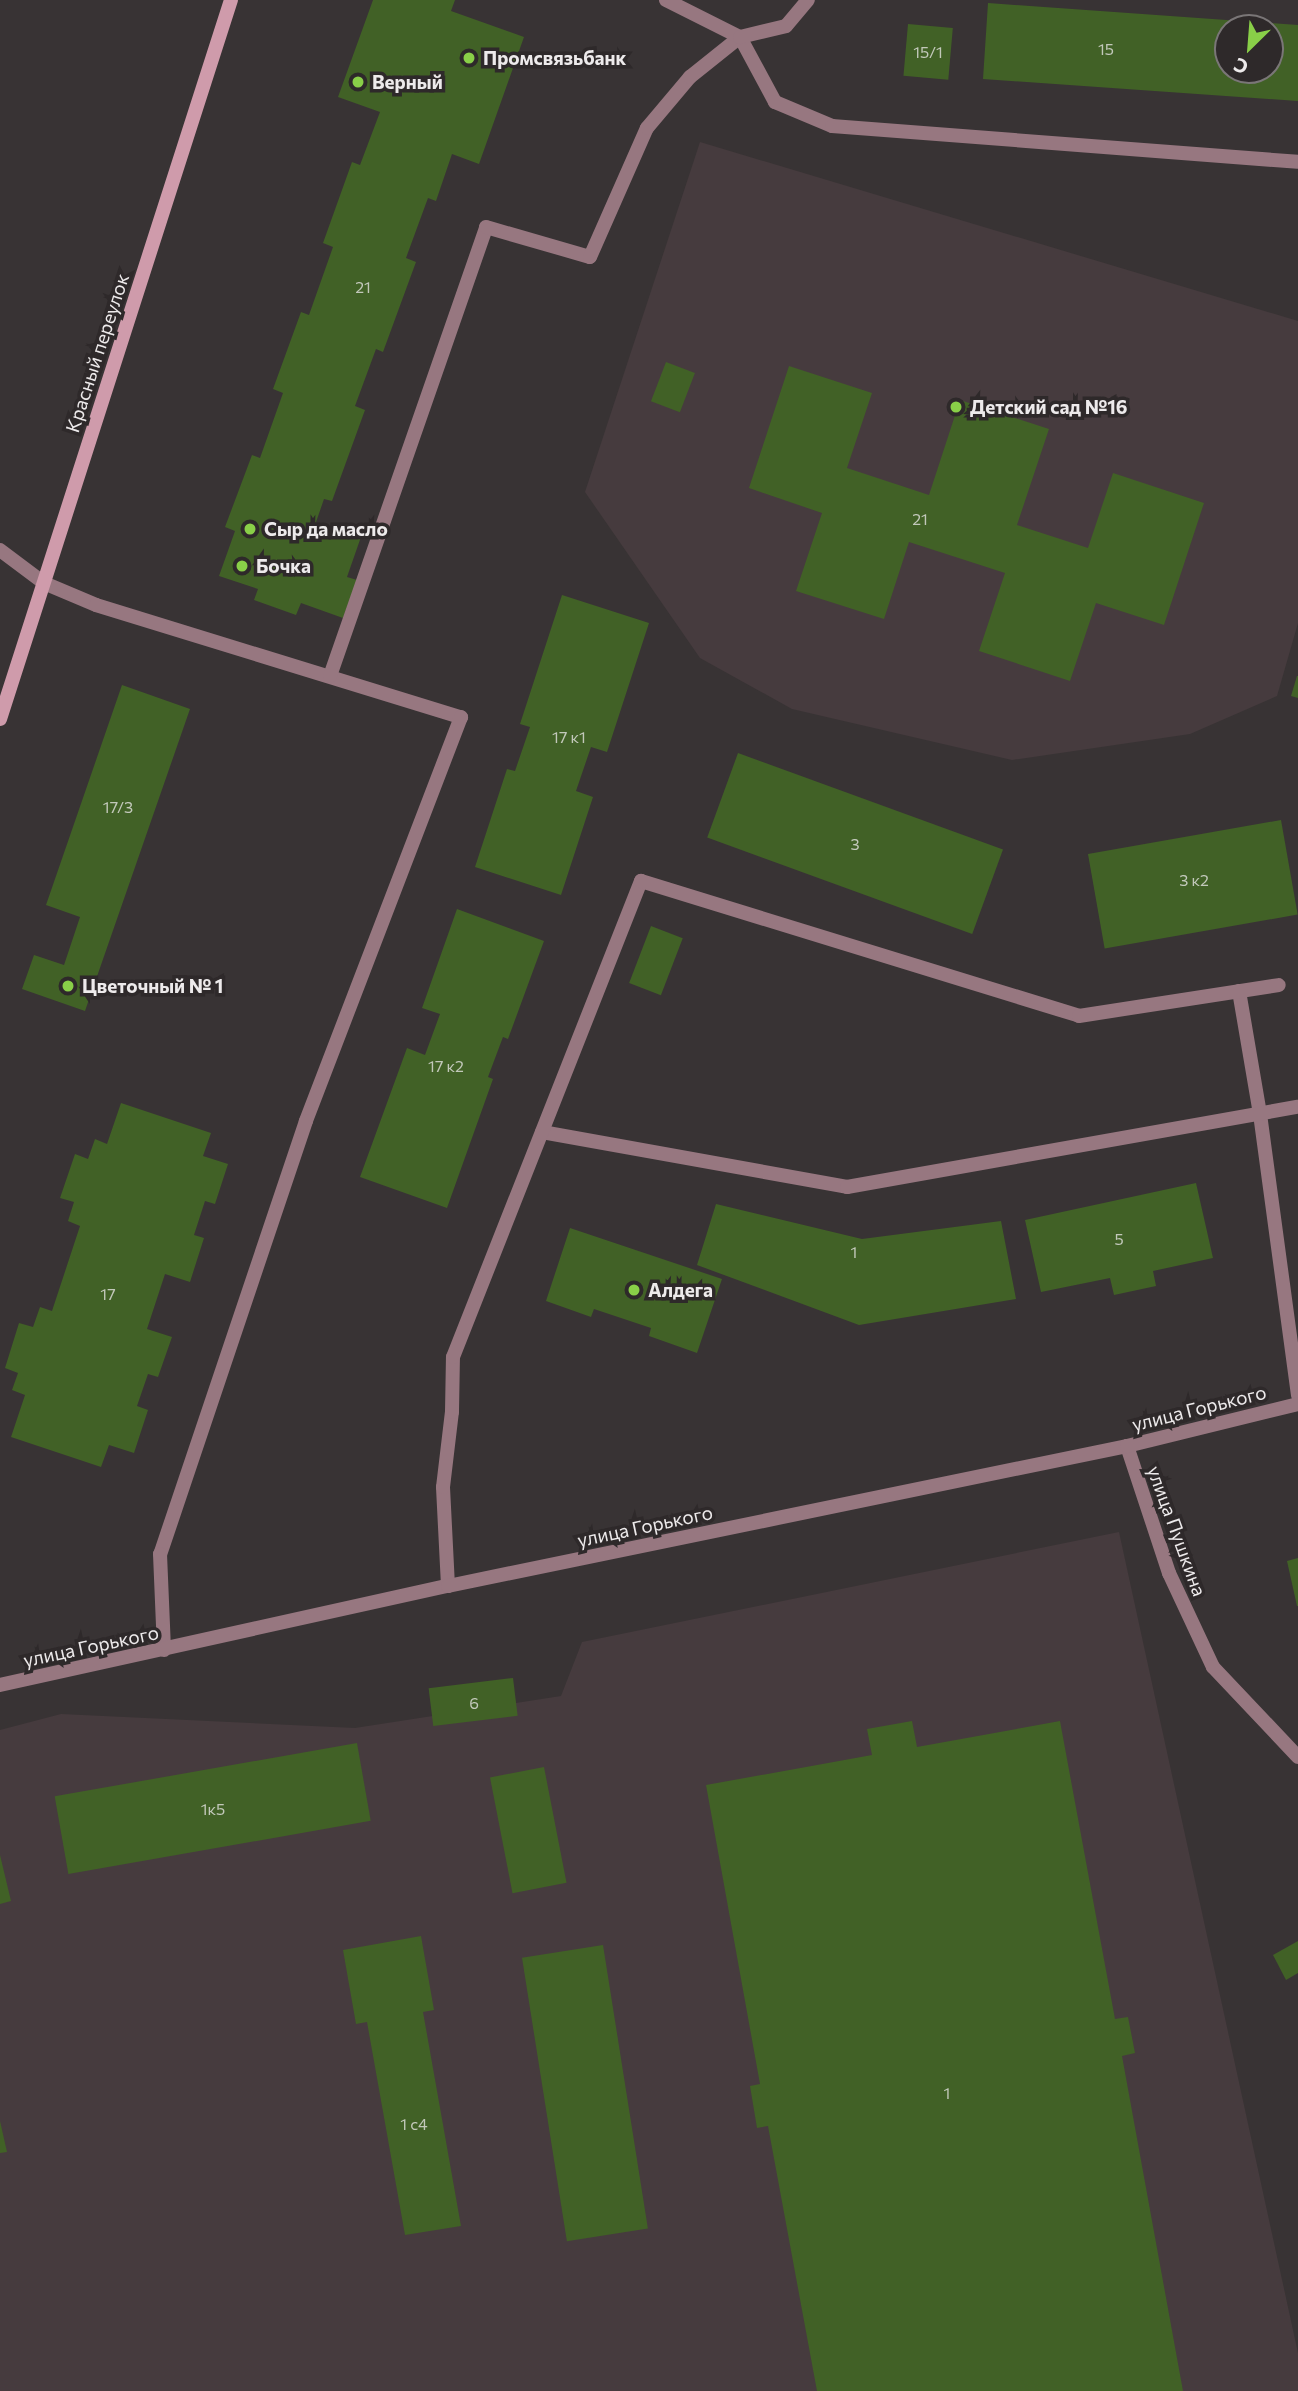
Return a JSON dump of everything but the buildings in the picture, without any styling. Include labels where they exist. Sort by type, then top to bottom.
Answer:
[{"type":"main road","name":"Красный переулок","points":[[0,719],[231,0]]},
{"type":"street","points":[[666,0],[740,37],[775,102],[832,126],[1298,162]]},
{"type":"street","points":[[330,676],[486,227],[590,257],[647,128],[690,77],[740,37],[786,26],[808,0]]},
{"type":"street","points":[[0,550],[44,583],[96,605],[461,716],[306,1121],[160,1555],[164,1650]]},
{"type":"street","points":[[448,1587],[443,1487],[452,1412],[453,1357],[640,881],[1079,1016],[1279,985]]},
{"type":"street","points":[[1239,991],[1260,1114],[1298,1395]]},
{"type":"street","points":[[542,1132],[847,1187],[1298,1107]]},
{"type":"street","name":"улица Горького","points":[[0,1685],[448,1587],[1127,1446],[1298,1404]]},
{"type":"street","name":"улица Пушкина","points":[[1127,1446],[1168,1573],[1213,1667],[1298,1757]]},
{"type":"shaded area","name":"Детский сад №16","points":[[700,142],[1298,321],[1298,623],[1277,696],[1190,734],[1012,760],[792,709],[700,658],[585,492]]},
{"type":"shaded area","points":[[1119,1532],[1298,2353],[1298,2391],[0,2391],[0,1730],[61,1714],[355,1728],[561,1696],[582,1642]]},
{"type":"place","name":"Промсвязьбанк","points":[[469,58]]},
{"type":"place","name":"Верный","points":[[358,82]]},
{"type":"place","name":"Детский сад №16","points":[[956,407]]},
{"type":"place","name":"Сыр да масло","points":[[250,529]]},
{"type":"place","name":"Бочка","points":[[242,566]]},
{"type":"place","name":"Цветочный № 1","points":[[68,986]]},
{"type":"place","name":"Алдега","points":[[634,1290]]}]
